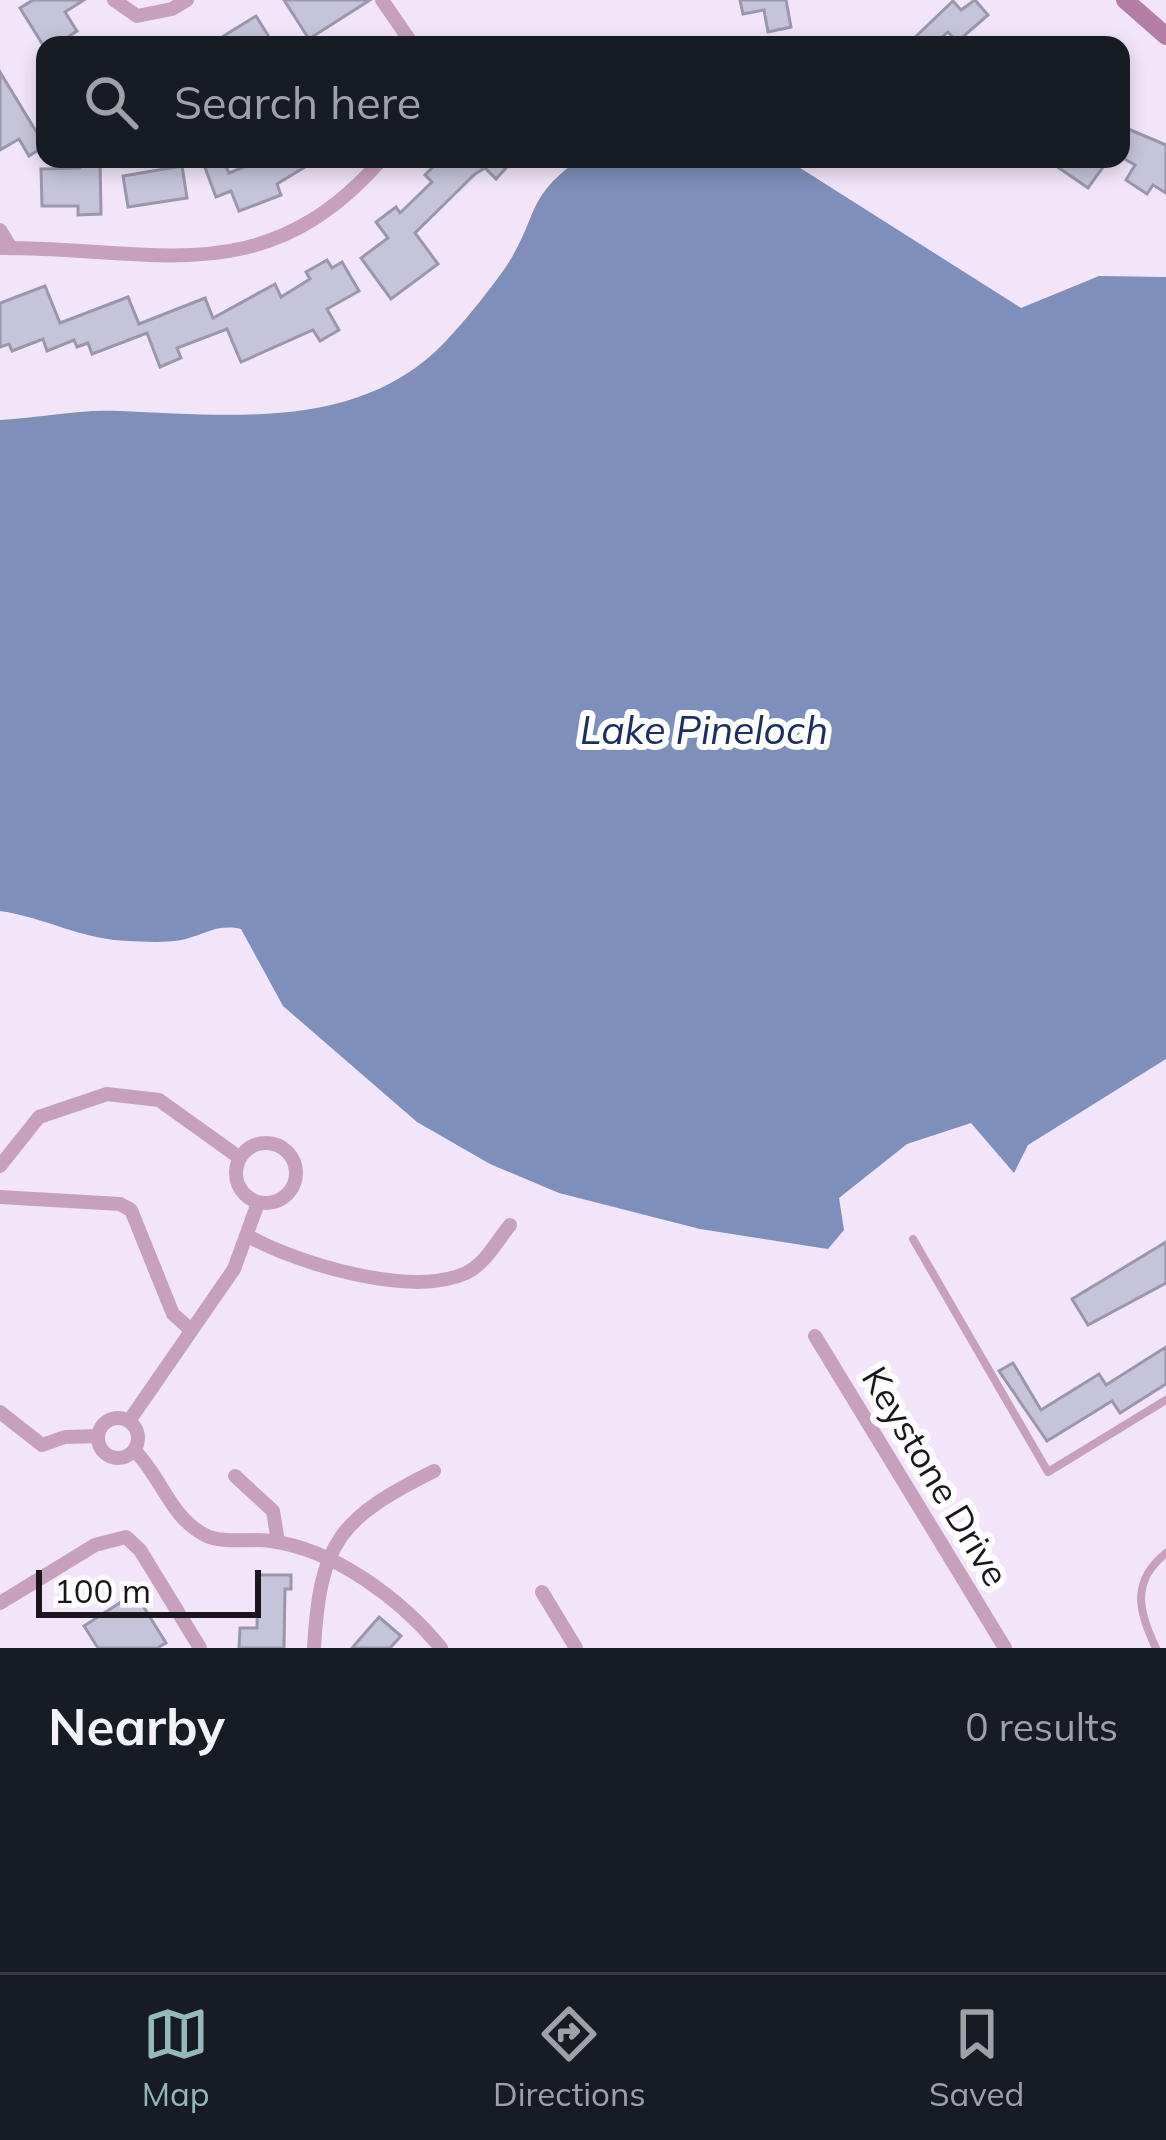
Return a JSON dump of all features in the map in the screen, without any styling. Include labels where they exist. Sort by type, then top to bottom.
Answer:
[{"type":"street","points":[[114,0],[136,16],[172,9],[187,0]]},
{"type":"street","points":[[382,0],[407,36]]},
{"type":"street","points":[[1125,0],[1166,36]]},
{"type":"street","points":[[0,230],[6,248],[218,257],[287,233],[337,207],[374,168]]},
{"type":"street","points":[[0,1166],[39,1117],[107,1094],[158,1100],[240,1158]]},
{"type":"street","points":[[271,1143],[294,1161],[290,1191],[279,1201],[258,1203],[246,1196],[236,1180],[240,1158],[258,1144],[271,1143]]},
{"type":"street","points":[[0,1197],[120,1204],[131,1210],[173,1314],[191,1330]]},
{"type":"street","points":[[129,1421],[250,1237],[258,1203]]},
{"type":"street","points":[[250,1237],[311,1266],[428,1281],[479,1265],[510,1225]]},
{"type":"street","name":"Keystone Drive","points":[[815,1336],[1005,1648]]},
{"type":"street","points":[[0,1412],[42,1445],[65,1437],[98,1436]]},
{"type":"street","points":[[98,1436],[109,1420],[129,1421]]},
{"type":"street","points":[[98,1436],[108,1456],[122,1459],[135,1450],[139,1437],[129,1421]]},
{"type":"street","points":[[135,1450],[151,1467],[180,1519],[209,1538],[278,1542],[330,1560],[409,1611],[441,1648]]},
{"type":"street","points":[[314,1648],[320,1581],[345,1527],[372,1502],[434,1471]]},
{"type":"street","points":[[235,1476],[273,1511],[278,1542]]},
{"type":"street","points":[[0,1603],[95,1545],[126,1537],[140,1550],[200,1648]]},
{"type":"street","points":[[542,1592],[576,1648]]},
{"type":"lane","points":[[913,1238],[1048,1472],[1166,1400]]},
{"type":"lane","points":[[1156,1648],[1140,1616],[1140,1588],[1147,1568],[1166,1552]]},
{"type":"water","name":"Lake Pineloch","points":[[568,168],[800,168],[1021,308],[1099,276],[1166,277],[1166,1059],[1028,1145],[1014,1173],[971,1123],[907,1144],[839,1198],[844,1230],[828,1249],[700,1229],[559,1193],[490,1164],[417,1122],[283,1006],[241,929],[219,928],[172,941],[129,941],[95,937],[0,911],[0,420],[103,411],[292,412],[374,391],[412,370],[454,333],[509,262],[541,197]]},
{"type":"building","points":[[33,0],[84,0],[65,12],[77,31],[70,36],[37,36],[20,8]]},
{"type":"building","points":[[284,0],[370,0],[314,36],[307,36]]},
{"type":"building","points":[[740,0],[786,0],[791,27],[768,32],[764,10],[743,14]]},
{"type":"building","points":[[975,0],[988,15],[964,36],[948,32],[916,36],[953,1],[961,10]]},
{"type":"building","points":[[256,16],[268,36],[224,36]]},
{"type":"building","points":[[0,72],[36,131],[36,152],[29,156],[19,139],[0,150]]},
{"type":"building","points":[[1130,130],[1166,145],[1166,193],[1153,185],[1147,194],[1126,180],[1135,165],[1130,162]]},
{"type":"building","points":[[100,168],[101,214],[78,215],[78,206],[42,206],[41,169]]},
{"type":"building","points":[[182,168],[187,198],[128,207],[123,176]]},
{"type":"building","points":[[205,168],[227,168],[229,173],[242,168],[303,168],[277,184],[281,195],[239,211],[231,191],[216,197]]},
{"type":"building","points":[[432,168],[485,168],[415,233],[438,264],[391,299],[361,258],[388,238],[376,222],[396,207],[400,213],[432,182],[425,175]]},
{"type":"building","points":[[485,168],[506,168],[496,179]]},
{"type":"building","points":[[1059,168],[1102,168],[1088,188]]},
{"type":"building","points":[[327,260],[332,268],[342,262],[359,291],[327,309],[339,330],[320,341],[313,330],[241,362],[227,329],[177,348],[181,358],[160,367],[147,333],[92,354],[88,343],[77,347],[74,340],[47,351],[43,339],[12,351],[9,344],[0,347],[0,303],[45,286],[60,323],[128,297],[139,324],[205,298],[213,318],[275,284],[281,297],[310,279],[306,272]]},
{"type":"building","points":[[1166,1242],[1166,1283],[1088,1325],[1072,1299]]},
{"type":"building","points":[[1166,1347],[1166,1384],[1120,1413],[1112,1401],[1047,1441],[999,1371],[1013,1363],[1041,1410],[1099,1374],[1106,1385]]},
{"type":"building","points":[[258,1575],[291,1575],[291,1589],[285,1589],[284,1648],[239,1648],[240,1628],[257,1628]]},
{"type":"building","points":[[135,1593],[166,1643],[157,1648],[98,1648],[84,1626]]},
{"type":"building","points":[[379,1617],[401,1636],[390,1648],[352,1648]]}]
